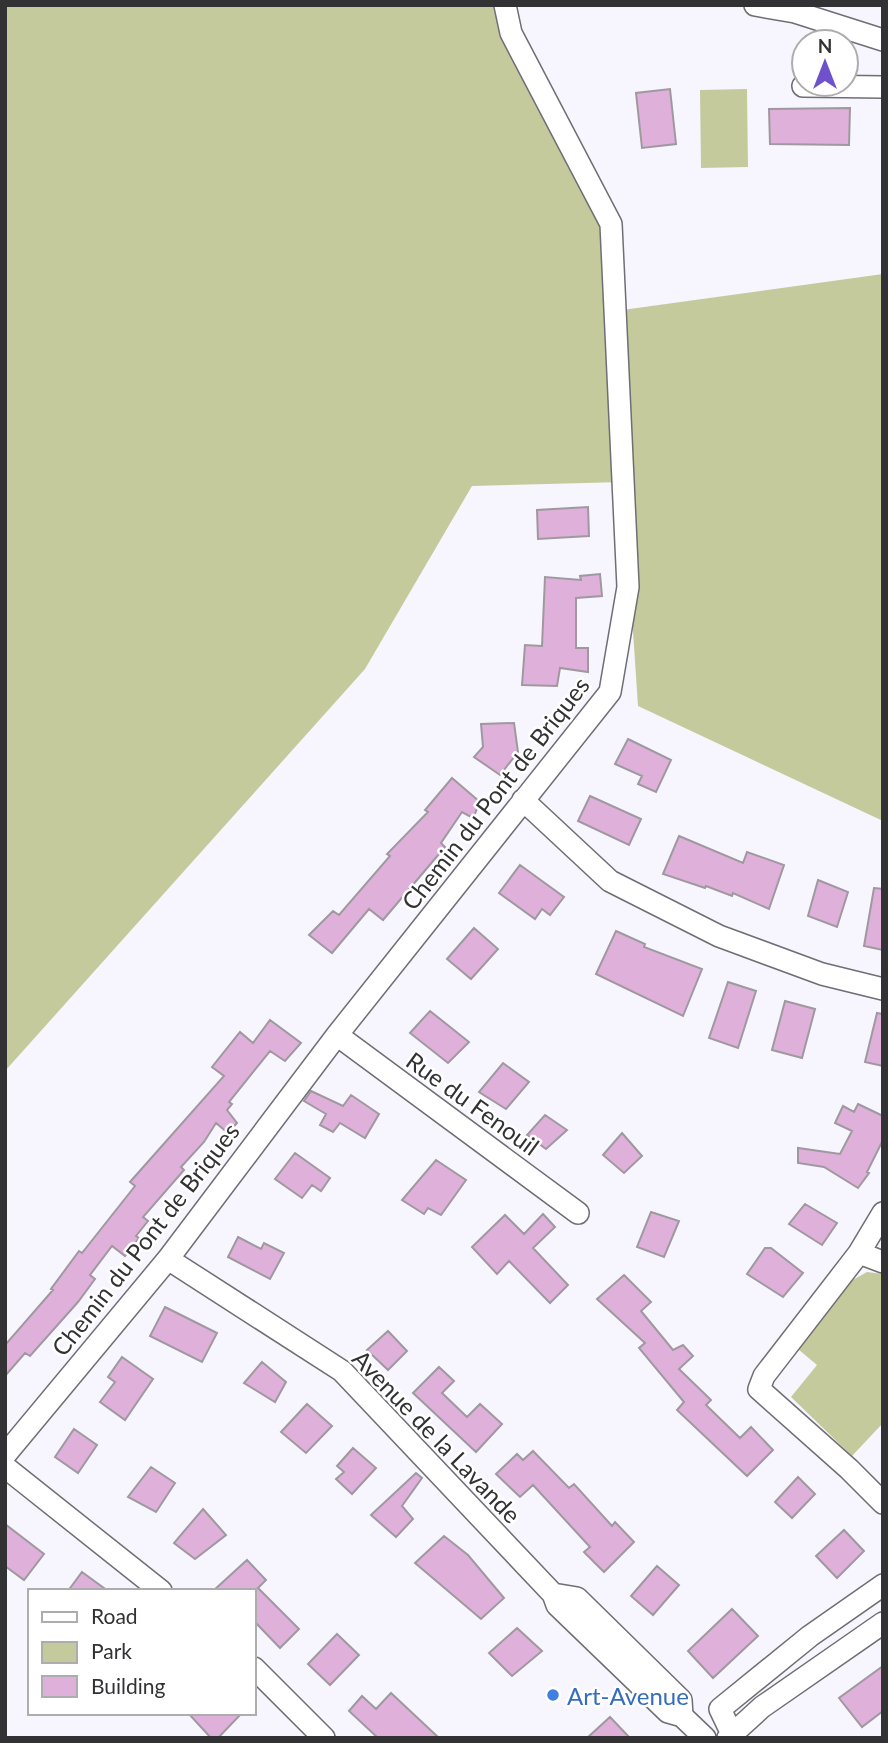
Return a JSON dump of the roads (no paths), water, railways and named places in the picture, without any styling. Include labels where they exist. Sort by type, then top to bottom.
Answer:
[{"type":"street","name":"Chemin du Pont de Briques","points":[[5,1455],[168,1259],[337,1035],[610,692],[628,587],[611,224],[511,33],[505,5]]},
{"type":"street","points":[[755,5],[795,12],[883,40]]},
{"type":"street","points":[[860,87],[883,87]]},
{"type":"street","points":[[523,800],[610,881],[719,936],[822,974],[883,989]]},
{"type":"street","name":"Rue du Fenouil","points":[[337,1035],[578,1213]]},
{"type":"street","points":[[881,1500],[759,1389],[764,1376],[859,1253],[883,1213]]},
{"type":"street","points":[[859,1253],[883,1262]]},
{"type":"street","name":"Avenue de la Lavande","points":[[168,1259],[342,1371],[553,1594],[577,1598],[681,1700],[682,1716],[705,1738]]},
{"type":"street","points":[[5,1467],[158,1589]]},
{"type":"street","points":[[883,1586],[810,1636],[720,1709],[730,1736],[762,1707],[883,1623]]},
{"type":"street","points":[[256,1670],[324,1738]]},
{"type":"place","name":"Art-Avenue","points":[[553,1695]]}]
